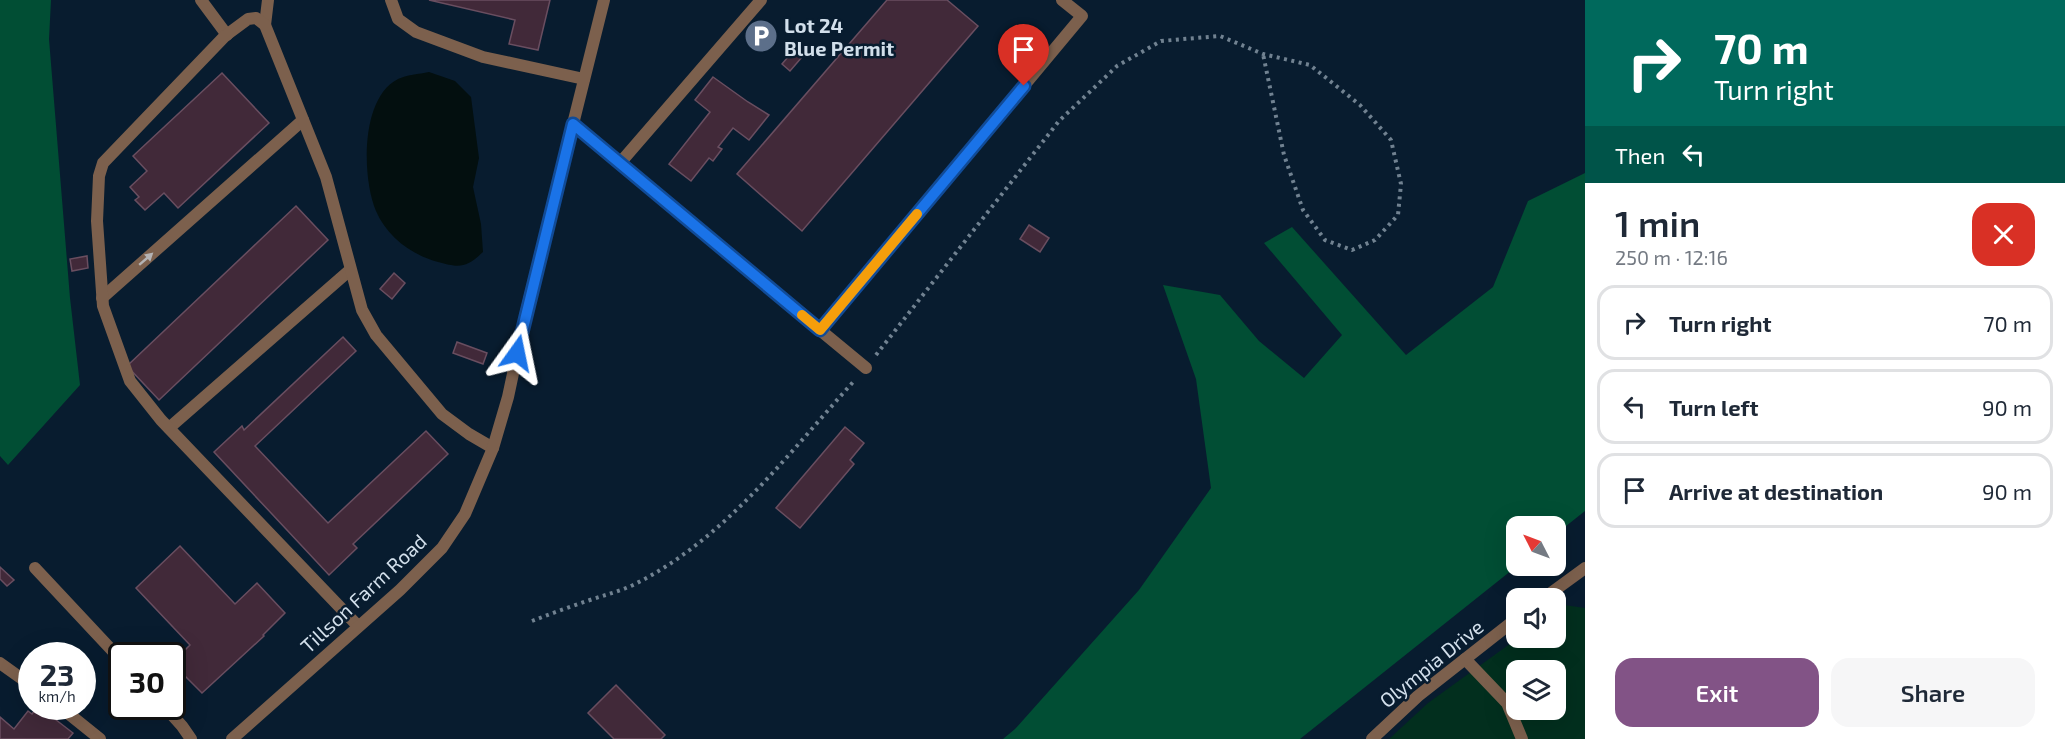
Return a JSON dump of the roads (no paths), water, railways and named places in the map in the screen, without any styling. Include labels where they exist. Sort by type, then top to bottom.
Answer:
[{"type":"street","points":[[201,0],[227,35]]},
{"type":"street","points":[[268,0],[265,25],[326,177],[362,310],[376,335],[442,414],[493,448]]},
{"type":"street","points":[[391,0],[398,19],[416,32],[483,57],[584,79]]},
{"type":"street","name":"Tillson Farm Road","points":[[232,739],[400,590],[442,548],[465,514],[493,448],[508,397],[527,308],[604,0]]},
{"type":"street","points":[[620,163],[761,0]]},
{"type":"street","points":[[820,330],[1082,16],[1062,0]]},
{"type":"street","points":[[265,25],[256,18],[248,19],[227,35],[103,163],[99,176],[97,221],[103,306],[130,381],[169,428],[358,627]]},
{"type":"street","points":[[102,298],[303,120]]},
{"type":"street","points":[[573,124],[866,368]]},
{"type":"street","points":[[169,428],[350,270]]},
{"type":"street","points":[[35,568],[108,646]]},
{"type":"street","points":[[1558,588],[1584,570]]},
{"type":"street","name":"Olympia Drive","points":[[1372,739],[1418,696],[1506,627]]},
{"type":"street","points":[[1465,659],[1506,703],[1522,739]]},
{"type":"street","points":[[0,663],[18,676]]},
{"type":"street","points":[[76,720],[100,739]]},
{"type":"street","points":[[177,720],[191,739]]},
{"type":"place","name":"Lot 24 Blue Permit","points":[[761,36]]}]
